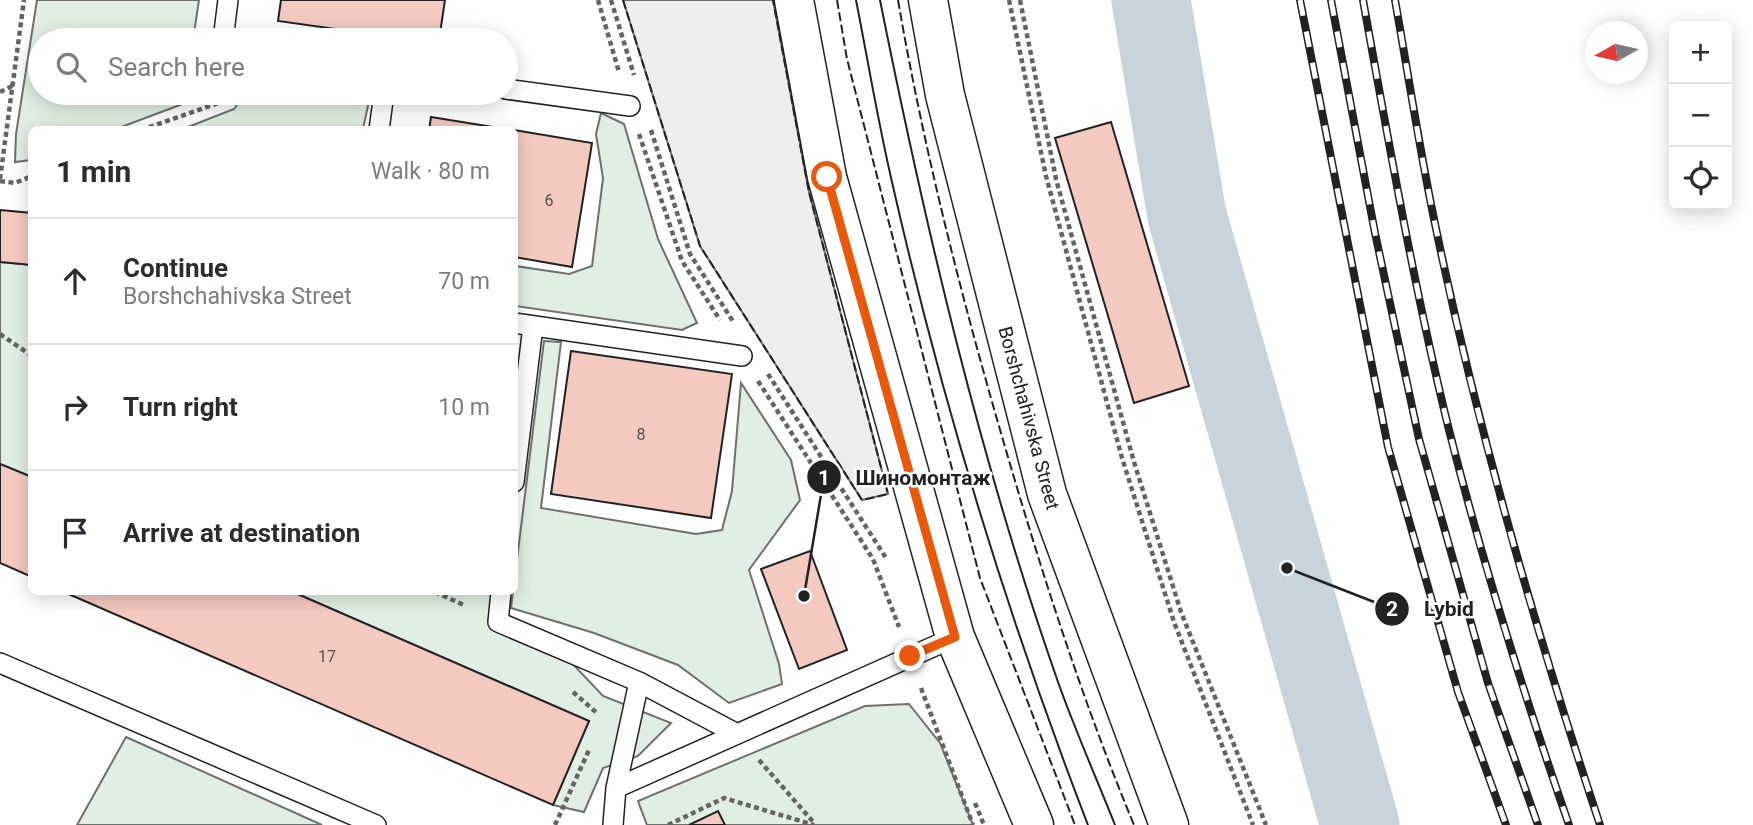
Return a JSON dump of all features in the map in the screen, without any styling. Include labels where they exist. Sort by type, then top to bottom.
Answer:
[{"type":"main road","points":[[794,0],[827,177],[955,637],[1034,825]]},
{"type":"main road","name":"Borshchahivska Street","points":[[928,0],[946,95],[1047,494],[1169,825]]},
{"type":"lane","points":[[224,28],[228,0]]},
{"type":"lane","points":[[518,91],[630,106]]},
{"type":"lane","points":[[380,126],[382,105]]},
{"type":"lane","points":[[518,419],[524,325],[742,356]]},
{"type":"lane","points":[[501,595],[498,622],[639,682],[737,734]]},
{"type":"lane","points":[[617,788],[955,637]]},
{"type":"lane","points":[[0,663],[376,825]]},
{"type":"lane","points":[[613,825],[617,788],[639,682]]},
{"type":"path","points":[[24,0],[0,180],[15,183],[28,178]]},
{"type":"path","points":[[598,0],[682,261],[873,559],[973,825]]},
{"type":"path","points":[[611,0],[636,80]]},
{"type":"path","points":[[1009,0],[1046,176],[1122,458],[1174,622],[1253,825]]},
{"type":"path","points":[[1020,0],[1056,179],[1134,462],[1181,612],[1266,825]]},
{"type":"path","points":[[0,92],[14,85]]},
{"type":"path","points":[[152,126],[213,105]]},
{"type":"path","points":[[648,120],[690,254],[735,324]]},
{"type":"path","points":[[0,334],[28,353]]},
{"type":"path","points":[[765,370],[885,555],[890,567]]},
{"type":"path","points":[[564,684],[602,719]]},
{"type":"path","points":[[737,734],[815,825]]},
{"type":"path","points":[[555,825],[592,742]]},
{"type":"path","points":[[668,825],[724,798],[815,825]]},
{"type":"path","points":[[975,801],[984,825]]},
{"type":"green space","points":[[37,0],[199,0],[195,28],[33,28]]},
{"type":"green space","points":[[28,57],[28,105],[180,105],[124,126],[28,126],[28,160],[15,162],[16,134]]},
{"type":"green space","points":[[237,105],[368,105],[364,126],[191,126],[234,109]]},
{"type":"green space","points":[[601,113],[624,124],[658,239],[697,323],[682,330],[518,306],[518,266],[569,274],[592,266],[603,178],[596,134]]},
{"type":"green space","points":[[0,262],[28,265],[28,476],[0,464]]},
{"type":"green space","points":[[544,341],[561,342],[541,508],[696,534],[722,530],[732,491],[741,383],[791,460],[800,500],[749,570],[779,664],[782,684],[729,703],[678,665],[594,633],[511,608],[513,595],[518,595],[518,551]]},
{"type":"green space","points":[[300,595],[501,595],[498,622],[570,661],[603,696],[671,723],[638,756],[603,768],[584,812],[553,805],[589,721]]},
{"type":"green space","points":[[909,704],[940,743],[973,825],[647,825],[638,801],[865,706]]},
{"type":"green space","points":[[126,737],[322,825],[77,825]]},
{"type":"shaded area","points":[[623,0],[773,0],[809,192],[888,494],[862,500],[700,246]]},
{"type":"building","points":[[281,0],[445,0],[441,28],[328,28],[278,21]]},
{"type":"building","points":[[431,117],[486,126],[430,126]]},
{"type":"building","points":[[1111,122],[1189,386],[1134,403],[1055,138]]},
{"type":"building","points":[[518,131],[592,143],[572,267],[518,258]]},
{"type":"building","points":[[0,210],[28,213],[28,265],[0,262]]},
{"type":"building","points":[[571,351],[732,374],[711,518],[551,494]]},
{"type":"building","points":[[0,464],[28,475],[28,575],[0,563]]},
{"type":"building","points":[[810,551],[847,650],[799,669],[761,569]]},
{"type":"building","points":[[71,595],[300,595],[589,721],[553,805]]},
{"type":"building","points":[[718,811],[725,825],[689,825]]},
{"type":"waterway","points":[[1151,0],[1187,216],[1360,825]]},
{"type":"tram line","points":[[856,0],[892,182],[954,426],[1004,588],[1088,825]]},
{"type":"tram line","points":[[880,0],[936,258],[1004,514],[1058,682],[1115,825]]},
{"type":"railway","points":[[1300,0],[1388,447],[1458,692],[1506,825]]},
{"type":"railway","points":[[1331,0],[1375,233],[1419,439],[1488,683],[1538,825]]},
{"type":"railway","points":[[1363,0],[1413,270],[1449,430],[1505,629],[1569,825]]},
{"type":"railway","points":[[1395,0],[1429,192],[1468,372],[1530,600],[1600,825]]},
{"type":"fence","points":[[623,0],[700,246],[862,500],[888,494],[809,192],[773,0]]},
{"type":"fence","points":[[837,0],[847,59],[980,578],[1075,825]]},
{"type":"fence","points":[[898,0],[933,175],[993,407],[1067,646],[1134,825]]},
{"type":"place","name":"Lybid","points":[[1287,568]]},
{"type":"place","name":"Шиномонтаж","points":[[804,596]]},
{"type":"route","points":[[827,177],[955,637],[910,656]]}]
